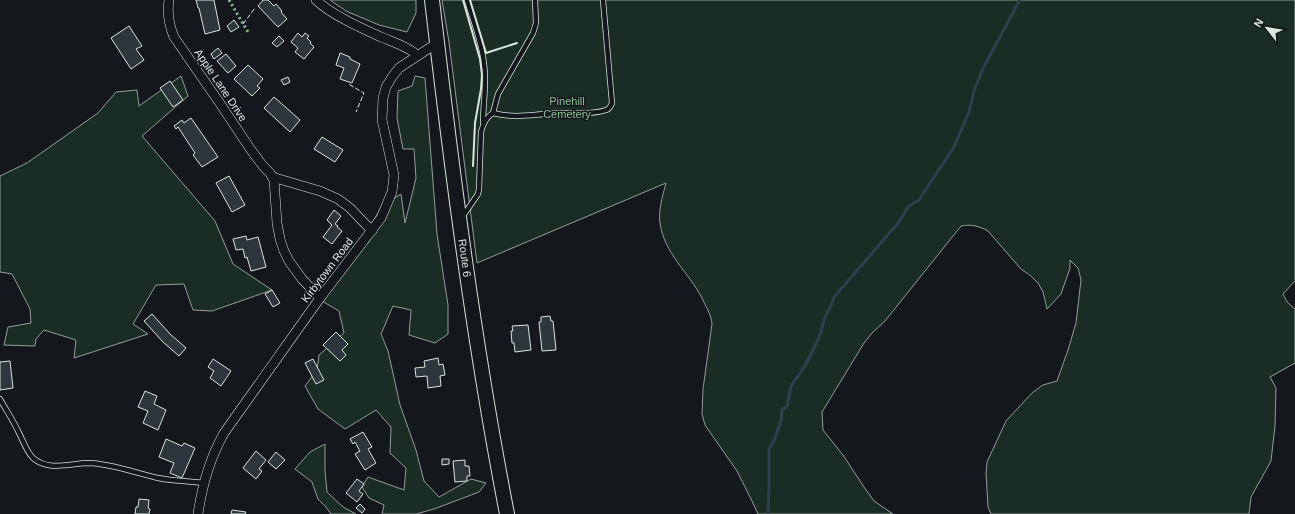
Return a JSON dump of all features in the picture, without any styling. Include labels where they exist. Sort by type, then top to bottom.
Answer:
[{"type":"main road","name":"Route 6","points":[[432,0],[460,220],[481,368],[507,514]]},
{"type":"street","name":"Apple Lane Drive","points":[[169,0],[169,21],[174,37],[220,102],[251,150],[274,180],[277,223],[284,251],[289,261],[302,279],[320,298]]},
{"type":"street","points":[[316,0],[330,11],[374,34],[410,49],[417,55]]},
{"type":"street","name":"Kirbytown Road","points":[[198,514],[204,483],[211,459],[224,433],[320,298],[372,231],[385,211],[391,198],[394,186],[394,175],[382,120],[382,98],[392,77],[403,65],[437,43]]},
{"type":"street","points":[[272,177],[320,191],[338,199],[350,208],[372,231]]},
{"type":"lane","points":[[460,220],[478,194],[480,182],[481,132],[485,87],[485,66],[483,55],[467,0]]},
{"type":"lane","points":[[482,125],[492,113],[498,94],[533,34],[536,23],[535,0]]},
{"type":"lane","points":[[492,113],[505,116],[517,116],[594,112],[609,108],[612,103],[603,0]]},
{"type":"lane","points":[[0,399],[27,450],[33,458],[38,461],[49,465],[58,466],[92,463],[160,478],[204,483]]},
{"type":"green space","points":[[330,0],[416,0],[416,13],[407,32],[379,25],[346,11]]},
{"type":"green space","name":"Pinehill Cemetery","points":[[442,0],[1295,0],[1295,281],[1283,294],[1287,302],[1295,309],[1295,363],[1270,377],[1276,388],[1275,426],[1271,461],[1251,497],[1249,514],[991,514],[988,507],[986,473],[987,462],[1006,421],[1032,393],[1043,385],[1057,381],[1076,323],[1081,280],[1078,268],[1070,260],[1070,268],[1061,294],[1047,309],[1043,292],[1038,283],[1021,269],[988,231],[968,225],[961,226],[885,321],[864,343],[822,412],[823,430],[843,455],[874,501],[893,514],[758,514],[737,471],[705,425],[702,414],[703,389],[712,324],[697,289],[666,244],[662,234],[660,213],[666,183],[477,263],[449,42]]},
{"type":"green space","points":[[181,76],[188,96],[142,136],[215,221],[233,264],[272,290],[212,311],[193,310],[184,284],[156,285],[133,324],[148,334],[74,358],[76,340],[44,330],[36,339],[35,346],[4,345],[8,327],[31,323],[30,309],[12,274],[0,272],[0,176],[27,163],[98,113],[116,92],[137,90],[139,106]]},
{"type":"green space","points":[[415,76],[425,78],[437,234],[448,305],[448,334],[435,343],[409,335],[411,310],[393,306],[381,334],[388,351],[400,405],[416,450],[424,481],[439,497],[471,479],[486,483],[479,492],[434,509],[416,514],[382,514],[384,505],[369,498],[362,487],[368,477],[404,490],[406,468],[390,453],[391,427],[376,410],[345,429],[318,409],[305,386],[317,370],[319,355],[344,333],[339,311],[322,301],[360,247],[369,242],[372,223],[383,205],[401,194],[405,223],[416,178],[414,149],[403,149],[397,118],[398,91],[412,86]]},
{"type":"green space","points":[[325,444],[327,492],[343,507],[356,514],[331,514],[318,499],[312,482],[295,469],[310,452]]},
{"type":"building","points":[[196,0],[214,0],[220,30],[205,34]]},
{"type":"building","points":[[263,0],[268,0],[274,6],[276,4],[287,19],[278,27],[258,6]]},
{"type":"building","points":[[234,20],[239,27],[231,32],[227,26]]},
{"type":"building","points":[[129,26],[142,46],[136,49],[144,60],[131,69],[111,38]]},
{"type":"building","points":[[298,33],[302,37],[305,33],[309,36],[307,38],[314,47],[304,59],[295,52],[298,48],[291,42]]},
{"type":"building","points":[[279,36],[284,41],[277,47],[272,43]]},
{"type":"building","points":[[218,48],[222,53],[214,59],[211,54]]},
{"type":"building","points":[[340,53],[350,57],[350,59],[360,64],[352,83],[340,79],[344,68],[336,65]]},
{"type":"building","points":[[226,54],[236,66],[228,73],[217,61]]},
{"type":"building","points":[[248,65],[263,79],[257,86],[260,88],[252,96],[234,79]]},
{"type":"building","points":[[288,77],[290,82],[284,85],[281,80]]},
{"type":"building","points":[[170,81],[183,100],[173,107],[160,88]]},
{"type":"building","points":[[274,97],[300,120],[290,132],[264,108]]},
{"type":"building","points":[[191,118],[218,157],[202,167],[193,155],[195,153],[178,127],[176,129],[174,126],[182,120],[184,123]]},
{"type":"building","points":[[322,137],[343,150],[335,162],[314,149]]},
{"type":"building","points":[[229,176],[245,205],[232,212],[216,183]]},
{"type":"building","points":[[334,210],[341,216],[335,224],[342,231],[332,244],[323,237],[332,225],[327,220]]},
{"type":"building","points":[[246,236],[247,240],[258,237],[266,267],[251,271],[243,249],[236,250],[233,239]]},
{"type":"building","points":[[272,290],[280,303],[273,307],[265,294]]},
{"type":"building","points":[[152,314],[170,334],[186,348],[179,356],[163,342],[144,321]]},
{"type":"building","points":[[550,316],[551,321],[553,321],[556,350],[542,351],[539,322],[541,322],[541,317]]},
{"type":"building","points":[[528,325],[531,350],[515,352],[514,343],[512,343],[512,326]]},
{"type":"building","points":[[336,332],[348,344],[342,350],[346,355],[340,361],[323,345]]},
{"type":"building","points":[[438,358],[439,365],[443,364],[445,375],[440,376],[441,386],[428,388],[427,376],[416,377],[415,368],[425,367],[424,361]]},
{"type":"building","points":[[213,359],[231,371],[221,386],[210,378],[214,371],[208,367]]},
{"type":"building","points":[[313,359],[324,380],[316,384],[305,363]]},
{"type":"building","points":[[10,361],[13,388],[0,390],[0,362]]},
{"type":"building","points":[[145,391],[157,396],[154,404],[166,410],[158,430],[143,423],[148,411],[138,407]]},
{"type":"building","points":[[363,432],[372,447],[368,449],[376,463],[365,470],[355,454],[360,451],[355,442],[353,444],[350,439]]},
{"type":"building","points":[[166,439],[182,446],[184,443],[195,448],[182,478],[170,473],[174,463],[159,457]]},
{"type":"building","points":[[256,451],[266,460],[259,469],[262,471],[256,479],[243,468]]},
{"type":"building","points":[[276,452],[285,460],[276,469],[268,462]]},
{"type":"building","points":[[442,459],[449,459],[449,464],[442,465]]},
{"type":"building","points":[[465,460],[465,466],[469,466],[470,476],[467,476],[467,481],[455,482],[453,461]]},
{"type":"building","points":[[357,479],[364,484],[359,491],[363,494],[357,502],[346,493]]},
{"type":"building","points":[[139,499],[149,500],[149,514],[135,514]]},
{"type":"building","points":[[360,504],[365,509],[362,513],[356,508]]},
{"type":"building","points":[[232,510],[246,512],[245,514],[231,514]]},
{"type":"waterway","points":[[768,514],[769,449],[774,441],[781,420],[782,410],[787,406],[791,386],[805,366],[816,344],[824,320],[835,296],[898,223],[909,206],[919,200],[954,147],[969,112],[974,91],[983,68],[1020,0]]},
{"type":"hedge","points":[[229,0],[248,32]]},
{"type":"fence","points":[[243,24],[255,8]]},
{"type":"fence","points":[[350,84],[364,93],[356,112]]},
{"type":"wall","points":[[463,0],[480,59],[482,75],[475,123],[473,166]]},
{"type":"wall","points":[[470,0],[486,53],[517,43]]}]
